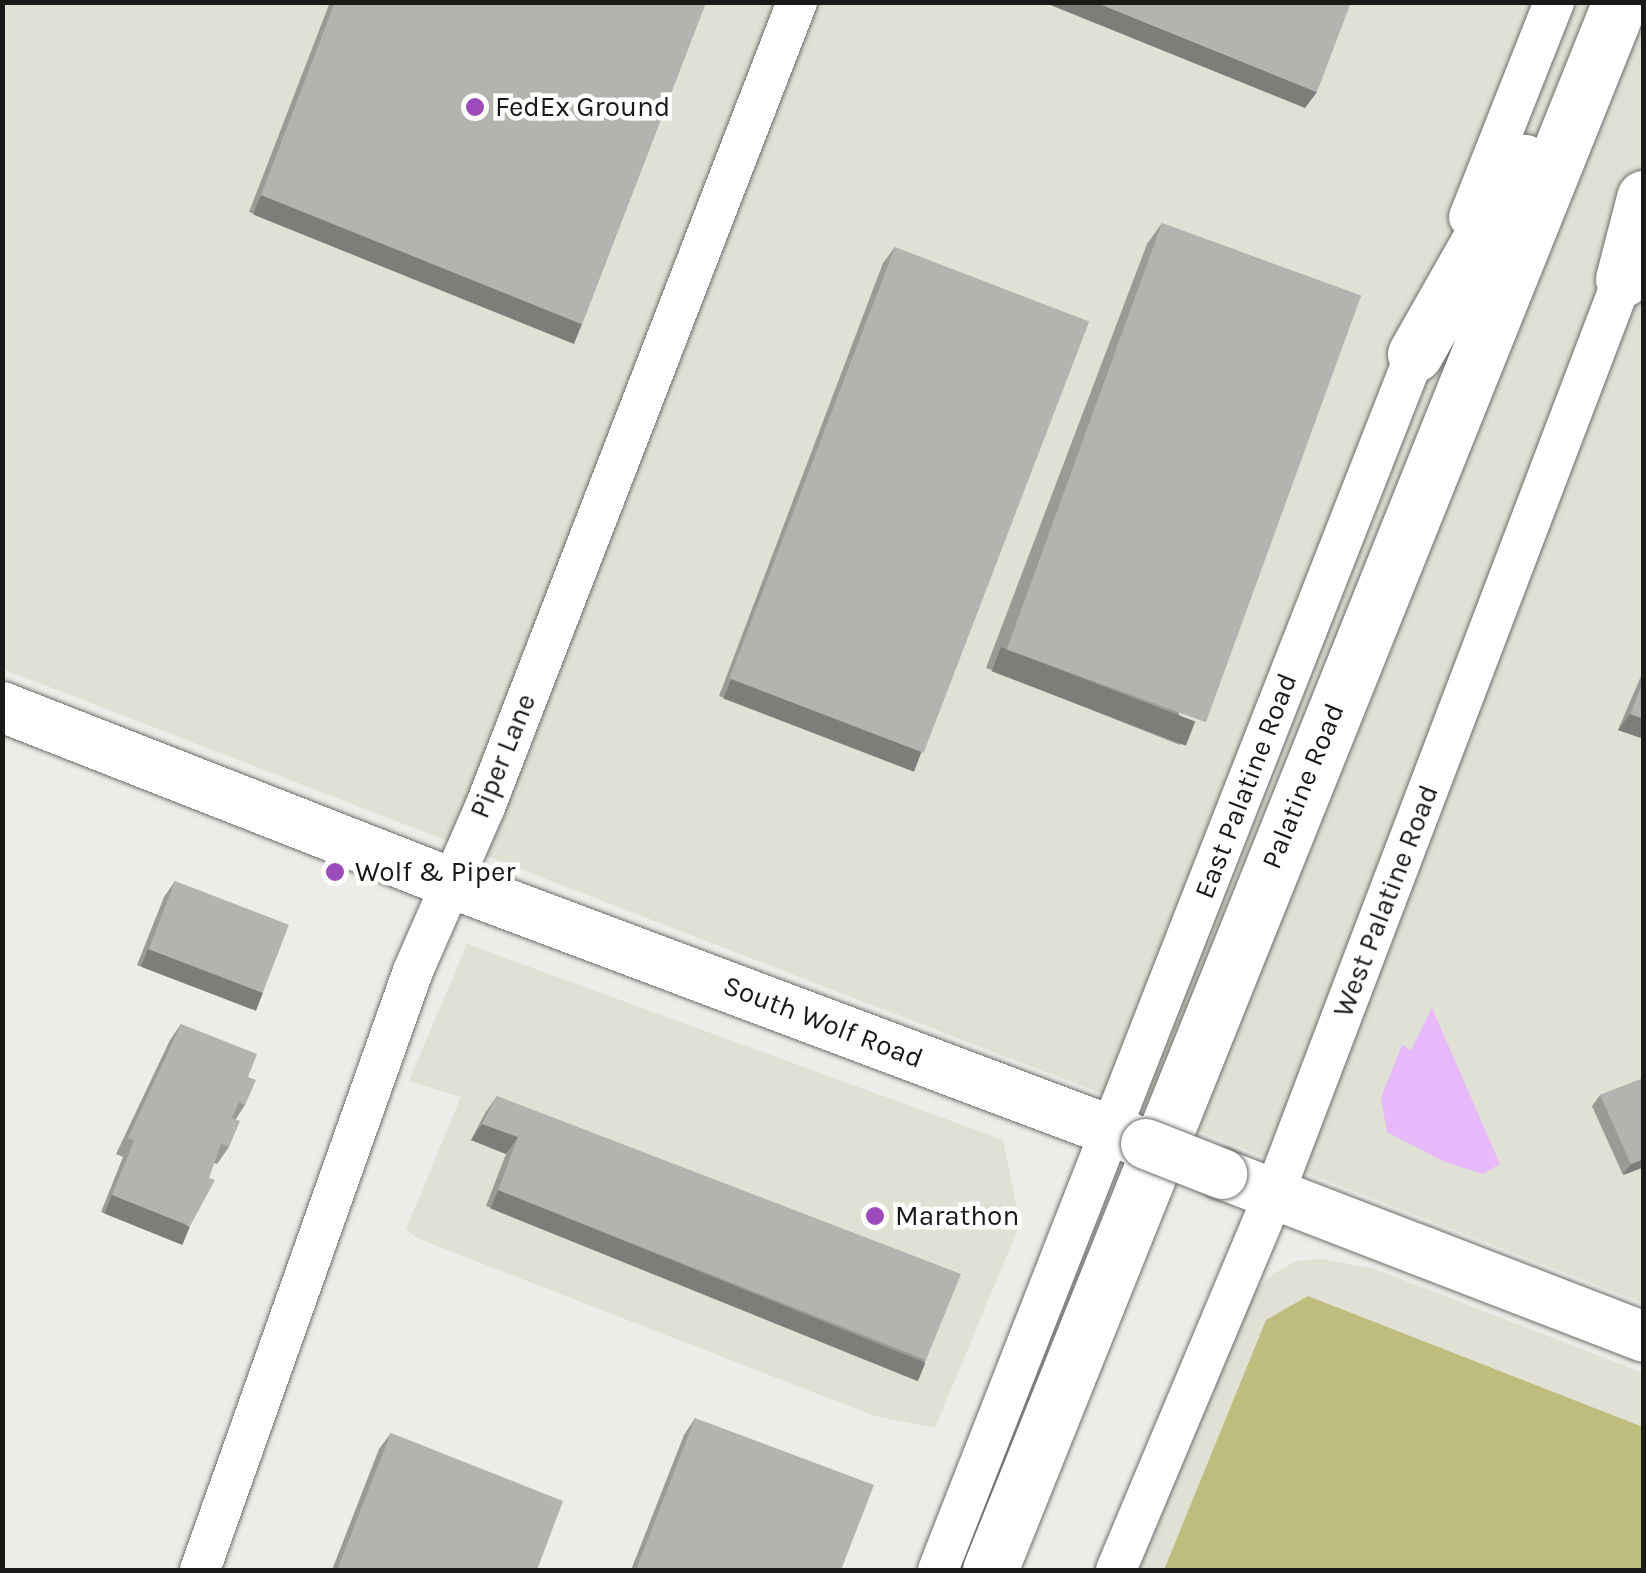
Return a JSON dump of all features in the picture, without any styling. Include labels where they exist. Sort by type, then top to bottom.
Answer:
[{"type":"highway","points":[[1415,354],[1617,2]]},
{"type":"highway","name":"Palatine Road","points":[[990,1570],[1617,2]]},
{"type":"highway","name":"Palatine Road","points":[[1030,1570],[1644,42]]},
{"type":"highway","points":[[1633,282],[1644,198]]},
{"type":"main road","name":"South Wolf Road","points":[[2,707],[451,883],[1130,1137],[1644,1337]]},
{"type":"street","name":"Piper Lane","points":[[200,1570],[390,1032],[485,806],[797,2]]},
{"type":"street","name":"East Palatine Road","points":[[938,1570],[1130,1137],[1415,354],[1554,2]]},
{"type":"street","name":"West Palatine Road","points":[[1116,1570],[1274,1194],[1633,282],[1644,226]]},
{"type":"shaded area","points":[[2,3],[1643,3],[1643,1303],[3,669]]},
{"type":"shaded area","points":[[467,944],[1003,1140],[1020,1224],[935,1428],[875,1416],[419,1239],[406,1229],[461,1097],[409,1081]]},
{"type":"shaded area","points":[[1432,1008],[1500,1164],[1483,1174],[1445,1162],[1387,1132],[1381,1098],[1402,1045],[1411,1050]]},
{"type":"shaded area","points":[[1322,1259],[1375,1269],[1643,1373],[1643,1570],[1133,1570],[1251,1294],[1273,1274],[1296,1261]]},
{"type":"shaded area","points":[[1308,1296],[1643,1427],[1643,1570],[1164,1570],[1266,1320]]},
{"type":"building","name":"FedEx Ground","points":[[335,2],[706,2],[582,324],[261,195]]},
{"type":"building","points":[[1095,2],[1351,2],[1317,92]]},
{"type":"building","points":[[1162,223],[1361,296],[1206,722],[1007,650]]},
{"type":"building","points":[[895,247],[1089,322],[924,753],[729,678]]},
{"type":"building","points":[[1644,680],[1644,719],[1630,714]]},
{"type":"building","points":[[175,881],[289,925],[263,993],[149,949]]},
{"type":"building","points":[[181,1024],[257,1054],[248,1077],[256,1080],[245,1105],[239,1102],[232,1118],[240,1121],[229,1147],[221,1144],[209,1178],[215,1180],[190,1226],[112,1195],[134,1141],[128,1138]]},
{"type":"building","points":[[1644,1078],[1644,1159],[1631,1164],[1600,1095]]},
{"type":"building","points":[[497,1096],[961,1274],[926,1360],[498,1190],[518,1137],[482,1124]]},
{"type":"building","points":[[695,1418],[874,1485],[841,1570],[636,1570]]},
{"type":"building","points":[[391,1433],[563,1501],[537,1570],[337,1570]]},
{"type":"place","name":"FedEx Ground","points":[[475,107]]},
{"type":"place","name":"Wolf & Piper","points":[[335,872]]},
{"type":"place","name":"Marathon","points":[[875,1216]]}]
